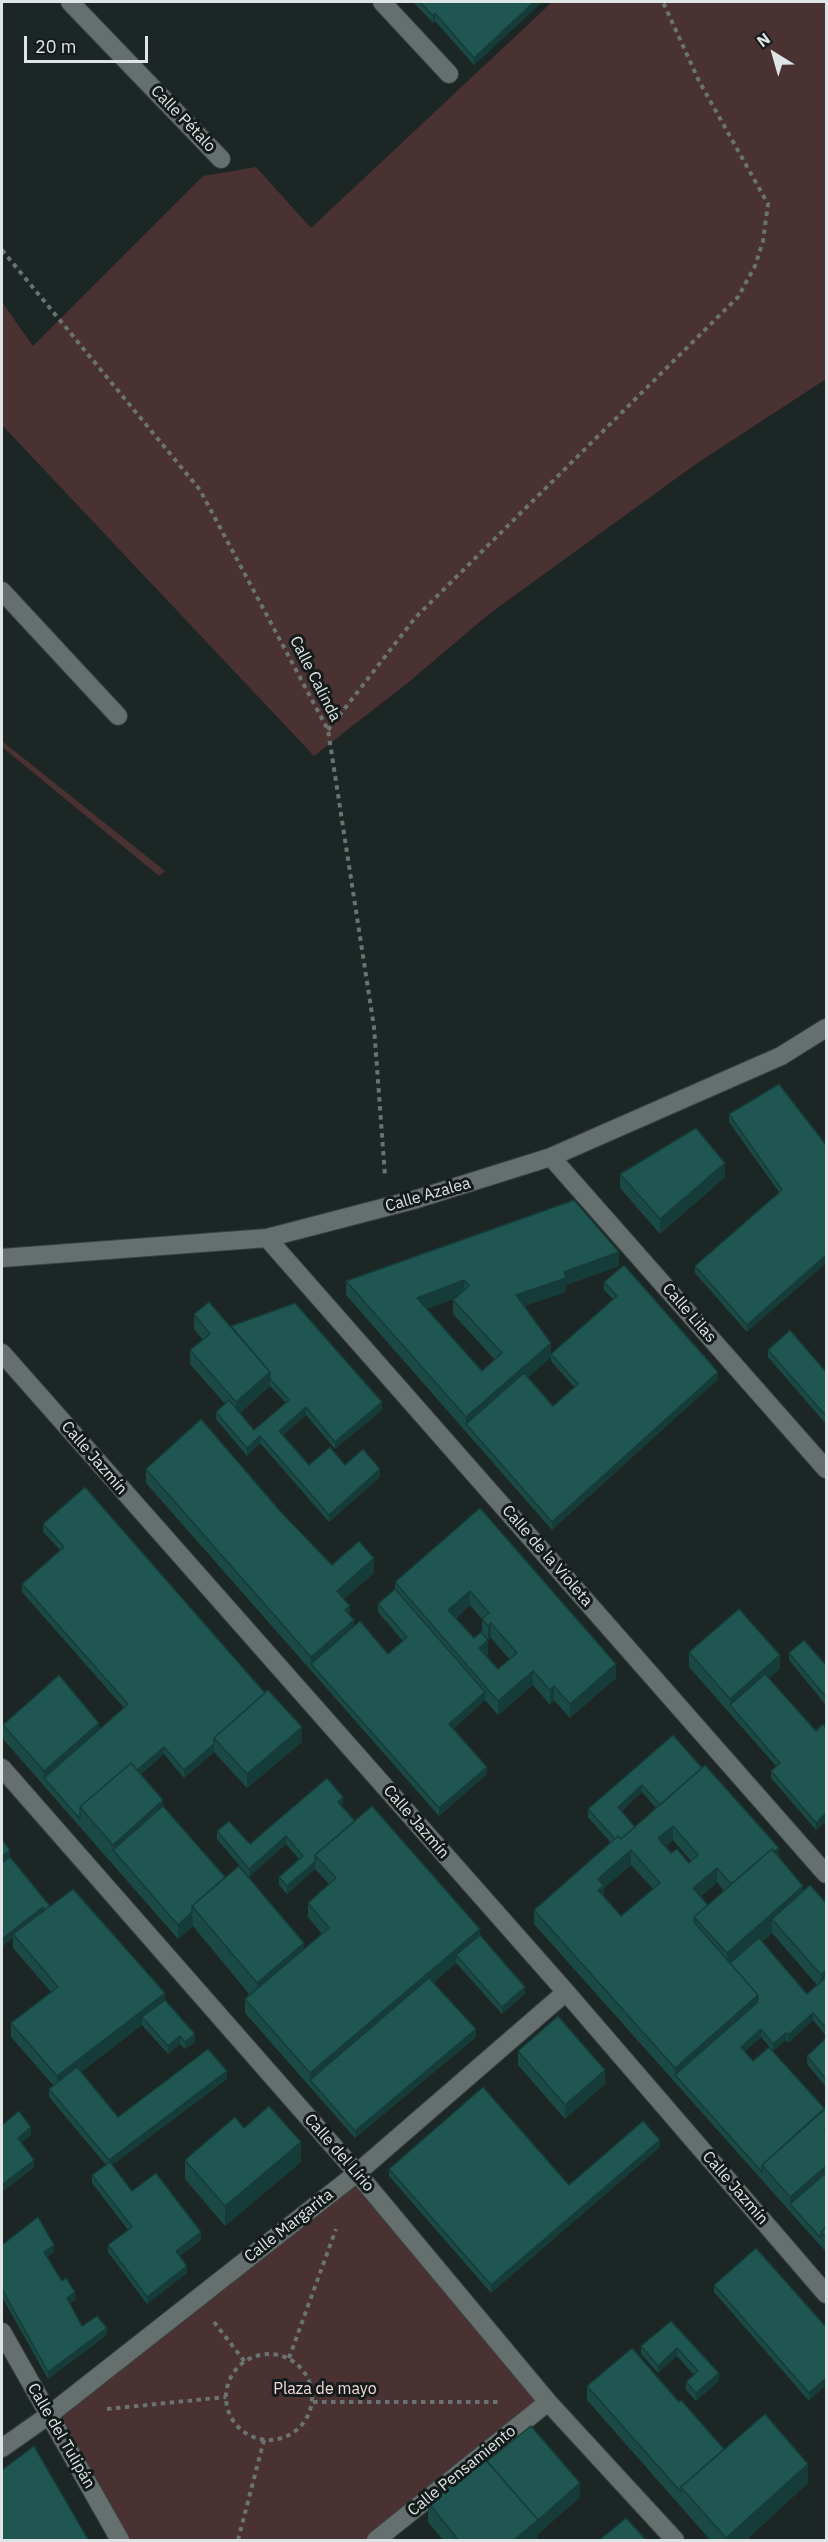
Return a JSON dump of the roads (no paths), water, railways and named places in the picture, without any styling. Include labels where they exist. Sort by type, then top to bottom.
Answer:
[{"type":"street","name":"Calle Pétalo","points":[[70,2],[221,159]]},
{"type":"street","points":[[382,2],[449,74]]},
{"type":"street","points":[[2,591],[117,716]]},
{"type":"street","name":"Calle Azalea","points":[[2,1258],[267,1238],[387,1207],[551,1156],[781,1056],[826,1028]]},
{"type":"street","name":"Calle Lilas","points":[[551,1156],[826,1469]]},
{"type":"street","name":"Calle de la Violeta","points":[[267,1238],[826,1874]]},
{"type":"street","name":"Calle Jazmín","points":[[2,1353],[566,1992],[826,2294]]},
{"type":"street","name":"Calle del Lírio","points":[[2,1768],[357,2173],[548,2402],[675,2541]]},
{"type":"street","name":"Calle Margarita","points":[[2,2448],[50,2415],[357,2173],[566,1992]]},
{"type":"street","name":"Calle del Tulipán","points":[[2,2332],[120,2541]]},
{"type":"street","name":"Calle Pensamiento","points":[[376,2541],[398,2534],[548,2402]]},
{"type":"park label","name":"Plaza de mayo","points":[[325,2389]]}]
